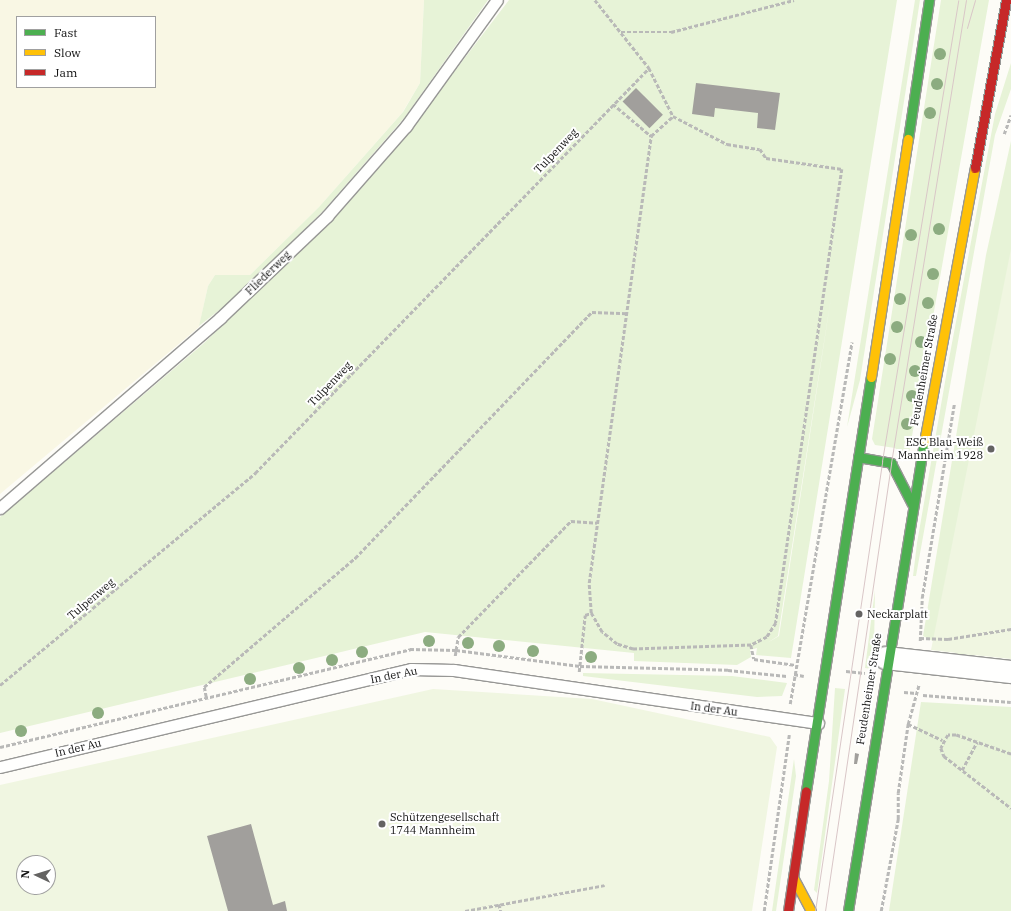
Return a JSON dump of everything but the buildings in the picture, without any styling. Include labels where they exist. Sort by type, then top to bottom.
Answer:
[{"type":"main road","points":[[788,911],[929,0]]},
{"type":"main road","name":"Feudenheimer Straße","points":[[848,911],[886,658],[912,504],[1006,0]]},
{"type":"main road","points":[[858,457],[891,463],[912,504]]},
{"type":"main road","points":[[793,877],[811,911]]},
{"type":"street","points":[[886,658],[1011,672]]},
{"type":"lane","name":"Fliederweg","points":[[0,508],[220,318],[327,216],[406,126],[497,0]]},
{"type":"lane","name":"In der Au","points":[[0,767],[411,669],[454,670],[578,687],[789,720],[818,723]]},
{"type":"path","points":[[595,0],[649,68],[673,116],[727,144],[760,149],[766,158],[842,169],[776,623],[767,637],[751,645],[633,648],[617,644],[602,632],[591,613],[589,583],[651,136],[673,116]]},
{"type":"path","points":[[621,32],[671,32],[794,0]]},
{"type":"path","name":"Tulpenweg","points":[[0,685],[255,473],[649,68]]},
{"type":"path","points":[[613,104],[651,136]]},
{"type":"path","points":[[1002,141],[1011,114]]},
{"type":"path","points":[[204,687],[355,558],[592,312],[627,313]]},
{"type":"path","points":[[764,911],[796,665],[854,334]]},
{"type":"path","points":[[881,911],[898,819],[898,793],[908,724],[919,684],[922,598],[956,397]]},
{"type":"path","points":[[458,637],[571,521],[597,523]]},
{"type":"path","points":[[578,687],[585,615],[591,613]]},
{"type":"path","points":[[920,638],[948,639],[1011,629]]},
{"type":"path","points":[[751,645],[754,659],[796,665]]},
{"type":"path","points":[[580,666],[728,670],[787,676]]},
{"type":"path","points":[[842,670],[867,674],[866,680]]},
{"type":"path","points":[[923,695],[1011,702]]},
{"type":"path","points":[[908,724],[942,740],[956,735],[1011,754]]},
{"type":"path","points":[[942,740],[944,756],[1011,808]]},
{"type":"path","points":[[962,770],[977,742]]},
{"type":"path","points":[[465,911],[605,885]]},
{"type":"path","points":[[499,904],[501,911]]},
{"type":"shaded area","points":[[0,0],[424,0],[420,83],[402,113],[319,207],[250,275],[215,275],[208,286],[199,327],[0,494]]},
{"type":"green space","points":[[424,0],[488,0],[405,117],[323,211],[236,297],[199,326],[208,286],[215,275],[250,275],[319,207],[403,112],[420,83]]},
{"type":"green space","points":[[509,0],[897,0],[791,658],[756,655],[757,648],[750,650],[751,657],[737,665],[634,661],[634,653],[425,632],[0,733],[0,517],[203,344],[330,221],[409,131]],"holes":[[[832,291],[779,636],[767,643],[778,636]]]},
{"type":"green space","points":[[915,0],[920,0],[860,380],[847,427]]},
{"type":"green space","points":[[941,0],[989,0],[909,453],[905,458],[895,448],[875,445],[872,439]]},
{"type":"green space","points":[[1011,63],[1011,89],[995,135],[916,576],[913,576],[917,543],[949,359],[995,114]]},
{"type":"green space","name":"ESC Blau-Weiß Mannheim 1928","points":[[1011,141],[1011,657],[958,654],[923,636],[986,255]]},
{"type":"green space","name":"ESC Blau-Weiß Mannheim 1928","points":[[1011,249],[1011,659],[931,650]]},
{"type":"green space","points":[[875,590],[874,650],[873,669],[865,668]]},
{"type":"green space","points":[[583,673],[732,676],[787,683],[782,696],[757,697],[583,676]]},
{"type":"green space","points":[[835,688],[845,689],[817,893],[814,890],[829,781]]},
{"type":"green space","name":"Schützengesellschaft 1744 Mannheim","points":[[433,689],[592,699],[770,737],[777,747],[752,911],[0,911],[0,785]]},
{"type":"green space","points":[[921,702],[1011,707],[1011,911],[889,911]]},
{"type":"green space","points":[[794,759],[796,776],[776,911],[772,911]]},
{"type":"tram line","points":[[815,911],[882,461],[958,0]]},
{"type":"tram line","points":[[825,911],[891,463],[966,0]]},
{"type":"tram line","points":[[967,28],[975,0]]},
{"type":"traffic: fast","points":[[908,139],[929,0]]},
{"type":"traffic: fast","points":[[806,791],[871,377]]},
{"type":"traffic: fast","points":[[848,911],[924,442]]},
{"type":"traffic: fast","points":[[858,457],[891,463],[912,504]]},
{"type":"traffic: slow","points":[[871,377],[908,139]]},
{"type":"traffic: slow","points":[[924,442],[975,168]]},
{"type":"traffic: slow","points":[[793,877],[811,911]]},
{"type":"traffic: jam","points":[[975,168],[1006,0]]},
{"type":"traffic: jam","points":[[788,911],[806,791]]},
{"type":"place","name":"ESC Blau-Weiß Mannheim 1928","points":[[991,449]]},
{"type":"place","name":"Neckarplatt","points":[[859,614]]},
{"type":"place","name":"Schützengesellschaft 1744 Mannheim","points":[[382,824]]}]
